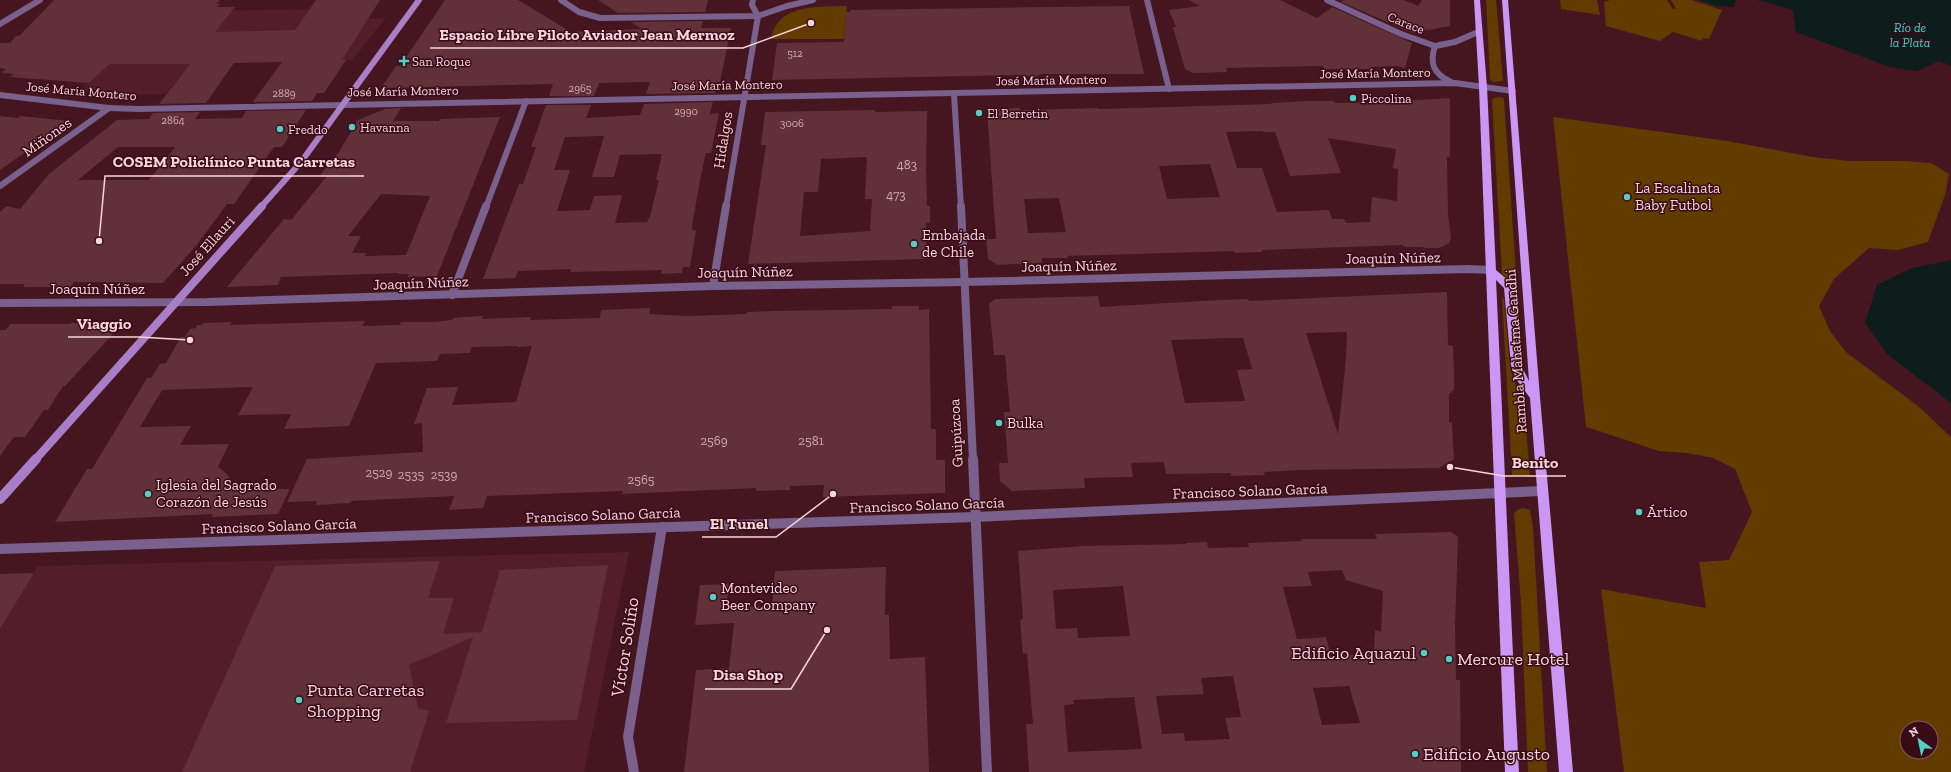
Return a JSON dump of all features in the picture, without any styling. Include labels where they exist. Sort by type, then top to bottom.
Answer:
[{"type":"main road","name":"Rambla Mahatma Gandhi","points":[[1477,0],[1478,32],[1483,87],[1499,454],[1499,495],[1512,772]]},
{"type":"main road","name":"Rambla Mahatma Gandhi","points":[[1505,0],[1513,90],[1542,492],[1566,772]]},
{"type":"main road","points":[[1490,270],[1506,283],[1508,288],[1516,365],[1520,376],[1535,397]]},
{"type":"street","points":[[0,24],[40,0]]},
{"type":"street","name":"José Ellauri","points":[[0,499],[301,162],[419,0]]},
{"type":"street","points":[[561,0],[579,12],[600,18],[758,16],[787,6],[812,0]]},
{"type":"street","name":"Hidalgos","points":[[713,286],[743,97],[758,16],[752,5],[753,0]]},
{"type":"street","points":[[1147,0],[1169,89]]},
{"type":"street","name":"Carace","points":[[1327,0],[1401,34],[1435,46],[1455,42],[1478,32]]},
{"type":"street","name":"José María Montero","points":[[1435,46],[1432,56],[1432,68],[1440,77],[1455,83]]},
{"type":"street","name":"José María Montero","points":[[0,95],[109,108],[139,109],[1455,83],[1513,90]]},
{"type":"street","name":"Guipúzcoa","points":[[954,94],[965,282],[987,772]]},
{"type":"street","points":[[452,295],[526,101]]},
{"type":"street","name":"Miñones","points":[[0,186],[109,108]]},
{"type":"street","name":"Joaquín Núñez","points":[[0,303],[176,302],[452,295],[713,286],[965,282],[1468,269],[1490,270]]},
{"type":"street","name":"Francisco Solano García","points":[[0,550],[975,517],[1542,492]]},
{"type":"street","name":"Víctor Soliño","points":[[634,772],[628,737],[662,527]]},
{"type":"shaded area","points":[[1486,0],[1496,0],[1503,81],[1493,82],[1490,79]]},
{"type":"shaded area","points":[[1560,0],[1597,0],[1600,15],[1561,9]]},
{"type":"shaded area","points":[[1610,0],[1667,0],[1673,9],[1676,9],[1671,0],[1692,0],[1722,10],[1709,39],[1703,38],[1702,41],[1673,32],[1660,41],[1606,26],[1604,2]]},
{"type":"shaded area","points":[[847,6],[844,39],[771,39],[775,27],[781,19],[790,13],[812,7]]},
{"type":"shaded area","points":[[310,9],[364,19],[386,18],[352,60],[190,64],[166,94],[123,95],[81,90],[128,47],[189,11]]},
{"type":"shaded area","points":[[1501,97],[1504,99],[1520,330],[1518,331],[1516,329],[1513,287],[1510,281],[1502,274],[1492,100],[1494,98]]},
{"type":"shaded area","points":[[1553,117],[1728,141],[1813,157],[1849,161],[1905,161],[1931,163],[1949,174],[1945,195],[1928,242],[1898,250],[1869,248],[1834,279],[1819,306],[1830,331],[1846,352],[1918,406],[1951,437],[1951,772],[1624,772],[1601,589],[1706,608],[1699,562],[1729,560],[1752,512],[1735,469],[1713,458],[1686,453],[1659,451],[1586,427]]},
{"type":"shaded area","points":[[1502,298],[1504,299],[1510,368],[1525,413],[1530,477],[1512,475]]},
{"type":"shaded area","points":[[1523,508],[1530,510],[1533,526],[1547,772],[1528,772],[1521,603],[1514,513]]},
{"type":"shaded area","name":"Punta Carretas Shopping","points":[[629,552],[584,772],[0,772],[0,629],[38,566]]},
{"type":"water","points":[[1699,0],[1736,0],[1734,7],[1717,6]]},
{"type":"water","name":"Río de la Plata","points":[[1758,0],[1951,0],[1951,66],[1939,61],[1917,71],[1890,67],[1796,32],[1793,10]]},
{"type":"water","points":[[1951,260],[1951,403],[1887,354],[1865,323],[1877,285],[1912,268]]},
{"type":"building","points":[[54,0],[220,0],[216,4],[220,4],[217,7],[235,7],[215,32],[295,30],[316,0],[380,0],[342,60],[346,60],[324,93],[317,93],[312,101],[253,102],[282,62],[234,63],[206,103],[159,104],[190,64],[110,64],[89,83],[10,77],[14,74],[1,73],[6,69],[0,68],[0,43],[10,43],[16,36],[19,36]]},
{"type":"building","points":[[445,0],[518,0],[571,32],[642,29],[631,22],[703,21],[701,28],[731,28],[720,82],[717,82],[715,93],[646,94],[650,82],[599,83],[594,96],[549,96],[553,84],[381,88],[396,66],[400,66]]},
{"type":"building","points":[[598,0],[708,0],[705,12],[618,13]]},
{"type":"building","points":[[1189,0],[1280,0],[1317,18],[1332,7],[1412,43],[1405,68],[1396,66],[1371,67],[1372,69],[1324,69],[1323,66],[1226,68],[1227,72],[1193,73],[1185,69],[1173,27],[1176,27],[1169,10],[1200,6]]},
{"type":"building","points":[[1344,0],[1404,0],[1418,6],[1422,0],[1450,0],[1450,26],[1416,32],[1415,34],[1341,2]]},
{"type":"building","points":[[1129,6],[1144,74],[1041,74],[1035,77],[1023,75],[772,80],[777,43],[844,42],[846,12],[850,12],[850,10]]},
{"type":"building","points":[[1450,98],[1450,157],[1447,157],[1448,215],[1451,238],[1449,243],[1444,246],[1438,248],[1424,248],[1404,247],[1403,245],[1262,250],[1262,252],[1235,253],[1234,251],[1067,256],[1068,258],[1042,258],[1042,263],[998,265],[988,259],[986,239],[996,239],[987,109],[1098,109],[1272,104],[1271,103],[1309,101],[1334,101],[1335,103],[1387,102]],"holes":[[[1226,132],[1275,132],[1290,176],[1341,173],[1328,138],[1396,149],[1393,168],[1398,169],[1397,201],[1372,197],[1370,222],[1346,223],[1344,219],[1332,219],[1329,210],[1277,212],[1262,168],[1237,168]],[[1210,164],[1220,197],[1167,199],[1159,166]],[[1059,198],[1066,232],[1028,233],[1024,199]]]},
{"type":"building","points":[[713,102],[710,114],[719,113],[711,153],[706,153],[701,175],[693,220],[692,230],[696,230],[690,267],[683,267],[682,273],[661,274],[662,270],[571,272],[571,269],[518,271],[515,278],[483,279],[519,184],[523,184],[536,147],[531,147],[546,105],[591,105],[586,118],[640,115],[644,104]],"holes":[[[604,136],[592,177],[614,177],[620,155],[662,154],[656,180],[659,180],[650,217],[647,222],[615,223],[622,195],[594,196],[590,210],[557,211],[570,170],[554,170],[565,137]]]},
{"type":"building","points":[[401,108],[393,121],[439,121],[440,119],[500,117],[437,276],[407,277],[409,274],[398,274],[399,273],[281,277],[278,285],[227,287],[284,219],[291,220],[327,176],[320,175],[339,152],[358,120],[385,109]],"holes":[[[381,194],[430,196],[406,255],[364,256],[366,253],[352,253],[361,236],[348,236]]]},
{"type":"building","points":[[306,110],[282,147],[274,147],[234,204],[227,204],[196,246],[163,283],[74,282],[70,287],[23,287],[25,284],[0,284],[0,212],[7,206],[20,209],[49,174],[117,120],[149,119],[153,113],[200,112],[195,119],[242,118],[246,111]],"holes":[[[118,147],[175,147],[149,180],[78,180]]]},
{"type":"building","points":[[875,110],[875,112],[927,111],[926,169],[927,206],[930,206],[930,223],[926,223],[927,259],[748,264],[766,145],[761,145],[765,112]],"holes":[[[867,157],[865,199],[872,199],[870,231],[800,236],[804,192],[818,192],[821,159]]]},
{"type":"building","points":[[0,116],[18,118],[20,116],[69,121],[0,170]]},
{"type":"building","points":[[1447,292],[1448,345],[1453,346],[1454,390],[1449,394],[1449,422],[1452,423],[1454,459],[1439,468],[1297,470],[1264,472],[1265,475],[1231,476],[1231,473],[1166,474],[1164,462],[1131,463],[1133,477],[1084,478],[1085,488],[1012,491],[1000,481],[999,463],[1008,463],[1004,412],[1010,412],[1005,355],[994,355],[989,304],[995,299],[1098,296],[1100,307],[1219,300],[1248,299],[1249,301]],"holes":[[[1347,332],[1346,358],[1338,434],[1306,333]],[[1243,338],[1252,369],[1237,370],[1245,401],[1185,403],[1171,340]]]},
{"type":"building","points":[[892,306],[919,306],[919,310],[929,309],[931,429],[936,429],[936,460],[945,460],[945,493],[823,497],[824,485],[790,486],[790,490],[756,491],[756,488],[622,494],[623,491],[487,496],[483,508],[449,510],[454,496],[351,501],[350,503],[316,505],[317,501],[287,502],[307,459],[423,452],[422,423],[414,424],[427,388],[458,387],[452,405],[516,402],[532,346],[472,347],[470,353],[440,354],[437,361],[376,363],[349,426],[284,429],[291,414],[238,415],[253,387],[162,390],[140,427],[191,426],[180,445],[229,444],[218,467],[228,475],[233,490],[290,489],[278,514],[212,517],[213,514],[55,522],[87,469],[92,469],[147,378],[151,378],[160,364],[166,363],[181,337],[185,337],[190,329],[196,328],[197,325],[202,325],[203,323],[232,322],[230,325],[365,321],[362,326],[400,325],[401,322],[435,322],[452,320],[453,318],[483,316],[482,319],[531,317],[530,320],[600,318],[601,310],[650,308],[649,314],[687,316],[747,314],[747,312],[776,311],[892,309]]},
{"type":"building","points":[[123,323],[65,386],[63,386],[48,410],[44,410],[25,437],[14,437],[0,456],[0,330],[6,330],[10,324]]},
{"type":"building","points":[[1451,532],[1458,537],[1455,628],[1456,680],[1460,680],[1461,772],[1029,772],[1026,724],[1033,724],[1027,653],[1023,654],[1020,620],[1023,619],[1018,551],[1082,546],[1186,544],[1207,542],[1208,548],[1249,547],[1248,543],[1302,541],[1301,539],[1377,539],[1375,534]],"holes":[[[1342,570],[1346,580],[1383,591],[1381,632],[1375,630],[1374,654],[1331,656],[1326,637],[1297,639],[1283,587],[1312,586],[1308,572]],[[1123,586],[1130,636],[1078,638],[1077,628],[1056,629],[1053,590]],[[1233,676],[1241,717],[1225,718],[1230,739],[1185,741],[1184,733],[1162,734],[1156,696],[1204,694],[1201,678]],[[1349,686],[1360,723],[1322,725],[1313,688]],[[1134,697],[1142,749],[1068,752],[1064,705],[1074,704],[1073,700]]]},
{"type":"building","points":[[440,561],[428,598],[454,598],[443,634],[482,632],[500,570],[608,565],[577,720],[446,723],[473,637],[409,665],[418,708],[429,711],[410,772],[182,772],[275,566]]},
{"type":"building","points":[[886,567],[885,615],[889,615],[890,659],[925,657],[929,772],[684,772],[696,670],[729,668],[734,623],[695,625],[700,585],[729,584],[726,608],[772,606],[775,571]]},
{"type":"building","points":[[34,573],[0,629],[0,574]]},
{"type":"place","name":"Espacio Libre Piloto Aviador Jean Mermoz","points":[[811,23]]},
{"type":"place","name":"San Roque","points":[[404,61]]},
{"type":"place","name":"Piccolina","points":[[1353,98]]},
{"type":"place","name":"El Berretin","points":[[979,113]]},
{"type":"place","name":"Havanna","points":[[352,127]]},
{"type":"place","name":"Freddo","points":[[280,129]]},
{"type":"place","name":"La Escalinata Baby Futbol","points":[[1627,197]]},
{"type":"place","name":"COSEM Policlínico Punta Carretas","points":[[99,241]]},
{"type":"place","name":"Embajada de Chile","points":[[914,244]]},
{"type":"place","name":"Viaggio","points":[[190,340]]},
{"type":"place","name":"Bulka","points":[[999,423]]},
{"type":"place","name":"Benito","points":[[1450,467]]},
{"type":"place","name":"Iglesia del Sagrado Corazón de Jesús","points":[[148,494]]},
{"type":"place","name":"El Tunel","points":[[833,494]]},
{"type":"place","name":"Ártico","points":[[1639,512]]},
{"type":"place","name":"Montevideo Beer Company","points":[[713,597]]},
{"type":"place","name":"Disa Shop","points":[[827,630]]},
{"type":"place","name":"Edificio Aquazul","points":[[1424,653]]},
{"type":"place","name":"Mercure Hotel","points":[[1449,659]]},
{"type":"place","name":"Punta Carretas Shopping","points":[[299,700]]},
{"type":"place","name":"Edificio Augusto","points":[[1415,754]]}]
